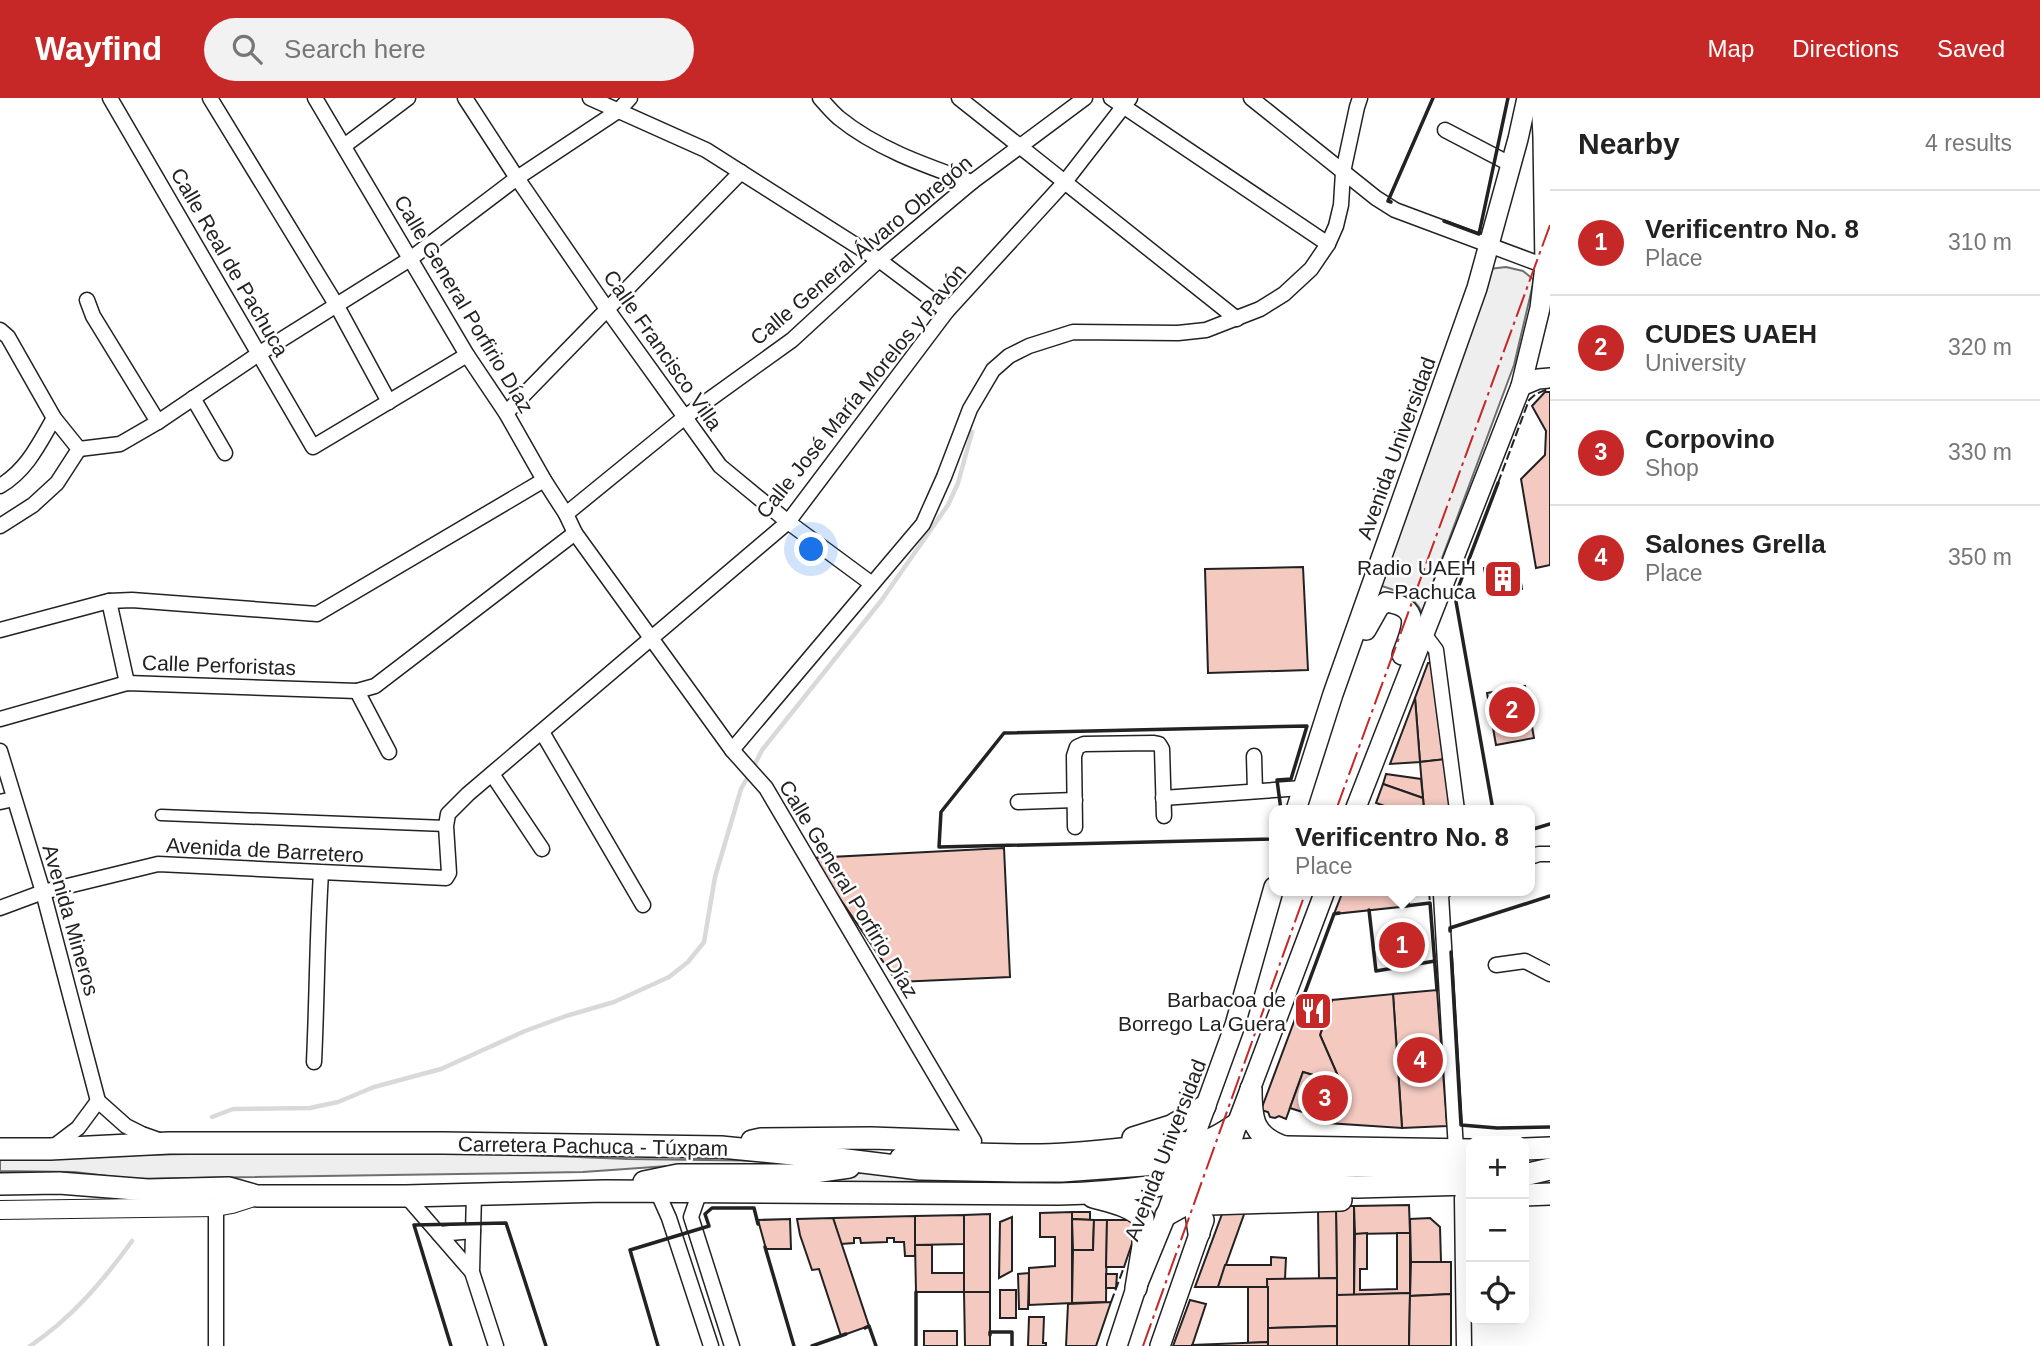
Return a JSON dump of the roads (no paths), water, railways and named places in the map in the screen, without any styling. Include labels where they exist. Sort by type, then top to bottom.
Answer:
[{"type":"main road","name":"Avenida Universidad","points":[[1297,805],[1333,694],[1477,288],[1510,164],[1537,100]]},
{"type":"main road","name":"Avenida Universidad","points":[[1357,805],[1521,386],[1540,309],[1545,266],[1537,100]]},
{"type":"main road","points":[[1521,386],[1538,379],[1550,378]]},
{"type":"main road","points":[[1333,694],[1379,607],[1386,602],[1408,610],[1412,618],[1410,634],[1369,741],[1370,772]]},
{"type":"main road","name":"Avenida Universidad","points":[[1205,1106],[1235,1025],[1271,896]]},
{"type":"main road","points":[[1165,1217],[1202,1172],[1216,1137],[1239,1119],[1323,896]]},
{"type":"main road","points":[[1251,1090],[1252,1120],[1258,1130],[1272,1142],[1286,1147]]},
{"type":"main road","points":[[720,1147],[761,1139],[1065,1141],[1138,1138],[1171,1126],[1205,1106]]},
{"type":"main road","points":[[1205,1106],[1218,1118],[1239,1119]]},
{"type":"main road","points":[[1160,1346],[1199,1233],[1205,1106]]},
{"type":"main road","name":"Carretera Pachuca - Túxpam","points":[[0,1149],[170,1143],[720,1147],[920,1169],[1202,1172]]},
{"type":"main road","points":[[1202,1172],[1240,1150],[1286,1147],[1463,1150]]},
{"type":"main road","points":[[1529,1149],[1550,1148]]},
{"type":"main road","points":[[604,1191],[678,1175],[793,1175],[876,1163]]},
{"type":"main road","points":[[1202,1172],[1238,1166],[1466,1166]]},
{"type":"main road","points":[[1202,1172],[1227,1186],[1357,1187],[1466,1193]]},
{"type":"main road","name":"Carretera Pachuca - Túxpam","points":[[0,1184],[59,1184],[148,1190],[229,1188],[257,1196],[406,1196],[604,1191],[1097,1193],[1202,1172]]},
{"type":"main road","points":[[1080,1193],[1121,1205],[1135,1211],[1143,1219],[1143,1246],[1136,1288]]},
{"type":"main road","points":[[1529,1195],[1550,1194]]},
{"type":"main road","name":"Avenida Universidad","points":[[1117,1346],[1136,1288],[1165,1217]]},
{"type":"main road","points":[[1165,1217],[1189,1218],[1199,1233]]},
{"type":"street","name":"Calle Real de Pachuca","points":[[110,98],[313,447],[389,402]]},
{"type":"street","points":[[210,98],[337,306],[389,402],[467,355]]},
{"type":"street","name":"Calle General Porfirio Díaz","points":[[315,98],[467,355],[506,413],[575,533],[735,754],[766,788],[974,1141]]},
{"type":"street","points":[[344,146],[408,98]]},
{"type":"street","name":"Calle Francisco Villa","points":[[465,98],[607,309],[720,466],[788,522],[872,583]]},
{"type":"street","points":[[590,98],[706,150],[879,260],[947,311]]},
{"type":"street","points":[[79,449],[120,444],[158,422],[260,353],[410,259],[517,178],[618,111],[631,98]]},
{"type":"street","points":[[820,98],[837,117],[860,133],[917,162],[972,182]]},
{"type":"street","points":[[959,98],[1237,319]]},
{"type":"street","name":"Calle General Álvaro Obregón","points":[[566,514],[685,416],[792,340],[879,260],[972,182],[1085,98]]},
{"type":"street","points":[[1251,98],[1376,198],[1395,209],[1545,266]]},
{"type":"street","points":[[735,754],[872,583],[923,524],[970,409],[993,370],[1009,356],[1073,331],[1178,333],[1206,330],[1260,309],[1284,294],[1311,269],[1328,244],[1336,226],[1341,205],[1343,172],[1360,98]]},
{"type":"street","points":[[1121,101],[1328,244]]},
{"type":"street","name":"Calle José María Morelos y Pavón","points":[[447,820],[492,774],[788,522],[947,311],[1065,183],[1121,101]]},
{"type":"street","points":[[1445,130],[1510,164]]},
{"type":"street","points":[[506,413],[741,172]]},
{"type":"street","points":[[87,300],[93,316],[158,422]]},
{"type":"street","points":[[0,330],[8,337],[54,418],[79,449]]},
{"type":"street","points":[[193,398],[225,453]]},
{"type":"street","points":[[0,486],[29,462],[54,418]]},
{"type":"street","points":[[0,526],[33,505],[57,483],[79,449]]},
{"type":"street","points":[[0,630],[109,601],[132,600],[317,614],[544,480]]},
{"type":"street","points":[[389,752],[357,691],[375,686],[575,533]]},
{"type":"street","points":[[109,601],[127,683]]},
{"type":"street","points":[[1424,634],[1436,650],[1456,805]]},
{"type":"street","name":"Calle Perforistas","points":[[0,719],[127,683],[357,691]]},
{"type":"street","points":[[542,732],[643,905]]},
{"type":"street","points":[[1075,827],[1074,756],[1077,747],[1084,744],[1159,744],[1162,749],[1164,816]]},
{"type":"street","name":"Avenida Mineros","points":[[0,751],[7,801],[43,892],[98,1101]]},
{"type":"street","points":[[1254,756],[1255,792]]},
{"type":"street","points":[[492,774],[542,849]]},
{"type":"street","points":[[1163,798],[1302,788]]},
{"type":"street","points":[[1018,802],[1075,800]]},
{"type":"street","points":[[160,815],[447,820]]},
{"type":"street","name":"Avenida de Barretero","points":[[0,908],[43,892],[158,864],[446,878],[449,873],[447,820]]},
{"type":"street","points":[[314,1062],[321,873]]},
{"type":"street","points":[[1441,896],[1463,1150]]},
{"type":"street","points":[[1496,965],[1525,961],[1550,974]]},
{"type":"street","points":[[50,1149],[78,1128],[98,1101],[126,1126],[142,1135],[170,1143]]},
{"type":"street","points":[[657,1191],[669,1218],[711,1346]]},
{"type":"street","points":[[700,1191],[691,1217],[732,1346]]},
{"type":"street","points":[[474,1194],[472,1272],[496,1346]]},
{"type":"street","name":"Carretera Pachuca - Túxpam","points":[[0,1210],[216,1207],[257,1196]]},
{"type":"street","points":[[406,1196],[472,1272]]},
{"type":"street","points":[[1464,1346],[1468,1199]]},
{"type":"street","points":[[216,1207],[216,1346]]},
{"type":"street","points":[[439,1234],[473,1231]]},
{"type":"waterway","points":[[753,768],[762,750],[881,601],[948,505],[958,483],[972,432]]},
{"type":"waterway","points":[[212,1117],[233,1109],[310,1108],[338,1102],[374,1087],[441,1069],[525,1031],[614,1002],[669,977],[688,962],[704,942],[715,877],[741,789],[749,775]]},
{"type":"waterway","points":[[30,1346],[86,1298],[132,1241]]},
{"type":"place","name":"Radio UAEH Pachuca","points":[[1503,579]]},
{"type":"place","name":"CUDES UAEH","points":[[1512,710]]},
{"type":"place","name":"Verificentro No. 8","points":[[1402,945]]},
{"type":"place","name":"Barbacoa de Borrego La Guera","points":[[1313,1011]]},
{"type":"place","name":"Salones Grella","points":[[1420,1060]]},
{"type":"place","name":"Corpovino","points":[[1325,1098]]}]
